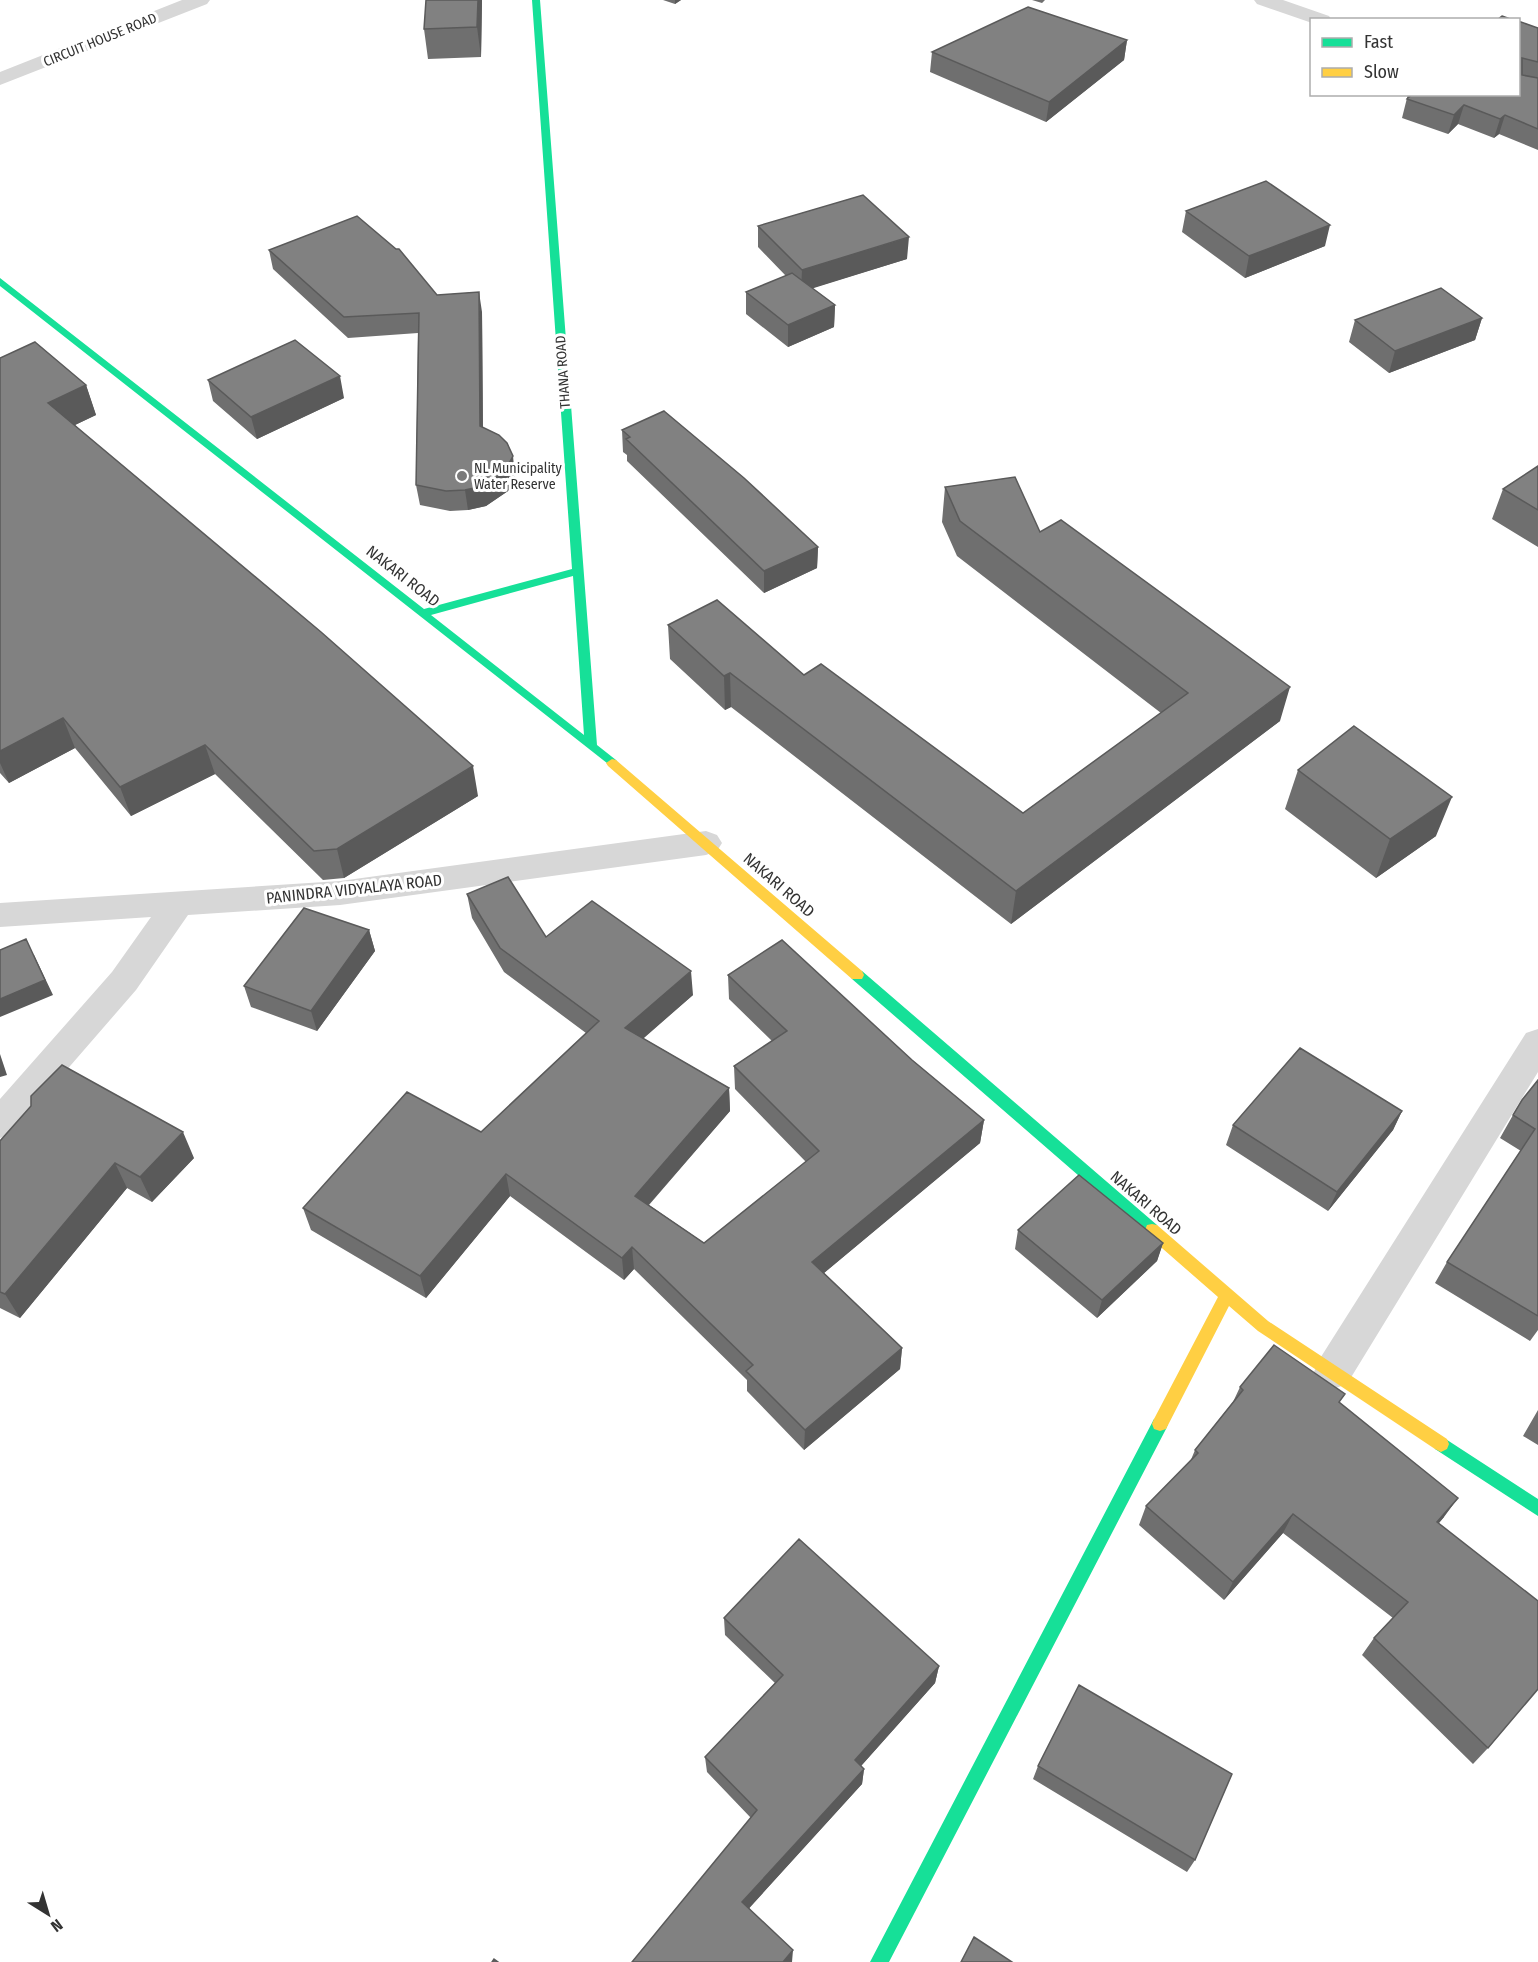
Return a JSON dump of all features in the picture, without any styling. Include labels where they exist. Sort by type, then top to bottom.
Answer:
[{"type":"street","name":"CIRCUIT HOUSE ROAD","points":[[0,79],[200,0]]},
{"type":"street","name":"THANA ROAD","points":[[536,0],[591,745]]},
{"type":"street","points":[[1264,0],[1316,18]]},
{"type":"street","name":"NAKARI ROAD","points":[[0,281],[591,745],[1263,1326],[1538,1508]]},
{"type":"street","points":[[423,613],[577,571]]},
{"type":"street","name":"PANINDRA VIDYALAYA ROAD","points":[[0,915],[340,893],[706,843]]},
{"type":"street","points":[[0,1123],[124,981],[178,904]]},
{"type":"street","points":[[1333,1372],[1538,1043]]},
{"type":"street","points":[[879,1962],[1227,1295]]},
{"type":"building","points":[[426,0],[478,0],[477,27],[424,29]]},
{"type":"building","points":[[1028,7],[1127,40],[1049,102],[932,52]]},
{"type":"building","points":[[1520,22],[1538,28],[1538,62],[1522,58],[1522,75],[1538,78],[1538,129],[1505,115],[1500,119],[1464,105],[1454,115],[1407,99],[1410,96],[1520,96]]},
{"type":"building","points":[[1266,181],[1330,225],[1249,256],[1186,211]]},
{"type":"building","points":[[863,195],[909,237],[802,270],[758,226]]},
{"type":"building","points":[[357,216],[396,249],[399,249],[437,295],[479,292],[480,426],[499,435],[507,443],[513,456],[505,471],[483,486],[446,491],[416,485],[419,313],[344,317],[269,250]]},
{"type":"building","points":[[792,273],[835,305],[788,325],[746,292]]},
{"type":"building","points":[[1441,288],[1482,318],[1395,351],[1355,320]]},
{"type":"building","points":[[295,340],[340,376],[251,417],[208,380]]},
{"type":"building","points":[[35,342],[86,385],[48,403],[321,632],[473,766],[337,849],[314,851],[205,745],[120,787],[63,718],[0,751],[0,358]]},
{"type":"building","points":[[664,411],[744,478],[818,547],[764,571],[626,439],[630,437],[622,430]]},
{"type":"building","points":[[1538,466],[1538,510],[1503,489]]},
{"type":"building","points":[[1015,477],[1040,532],[1061,520],[1290,687],[1016,891],[730,673],[724,676],[668,625],[717,600],[804,675],[821,664],[1023,813],[1188,693],[960,521],[945,487]]},
{"type":"building","points":[[1354,726],[1452,797],[1390,839],[1298,770]]},
{"type":"building","points":[[508,877],[546,937],[592,901],[691,971],[625,1028],[729,1088],[635,1196],[704,1243],[819,1151],[734,1066],[787,1031],[728,975],[782,940],[912,1060],[984,1120],[812,1262],[902,1348],[805,1430],[746,1371],[753,1365],[632,1247],[622,1258],[506,1174],[420,1276],[303,1208],[407,1092],[481,1132],[599,1021],[500,948],[467,894]]},
{"type":"building","points":[[304,908],[369,930],[311,1011],[244,986]]},
{"type":"building","points":[[26,939],[45,980],[0,999],[0,950]]},
{"type":"building","points":[[1300,1048],[1402,1111],[1337,1192],[1233,1125]]},
{"type":"building","points":[[62,1065],[183,1132],[140,1177],[115,1163],[5,1294],[0,1292],[0,1141],[31,1106],[31,1096]]},
{"type":"building","points":[[1538,1080],[1538,1316],[1447,1262],[1535,1129],[1513,1115]]},
{"type":"building","points":[[1079,1175],[1163,1243],[1102,1300],[1018,1230]]},
{"type":"building","points":[[1274,1345],[1345,1394],[1339,1402],[1458,1498],[1437,1522],[1538,1601],[1538,1689],[1488,1748],[1374,1638],[1408,1602],[1293,1514],[1233,1582],[1146,1506],[1198,1453],[1195,1450],[1243,1390],[1240,1387]]},
{"type":"building","points":[[799,1539],[939,1666],[855,1760],[864,1769],[742,1902],[793,1950],[783,1962],[632,1962],[757,1810],[705,1757],[783,1675],[724,1618]]},
{"type":"building","points":[[1079,1685],[1232,1774],[1195,1860],[1038,1766]]},
{"type":"building","points":[[974,1937],[1012,1962],[961,1962]]},
{"type":"traffic: fast","points":[[536,0],[591,745]]},
{"type":"traffic: fast","points":[[0,281],[612,763]]},
{"type":"traffic: fast","points":[[423,613],[577,571]]},
{"type":"traffic: fast","points":[[857,975],[1152,1230]]},
{"type":"traffic: fast","points":[[879,1962],[1160,1424]]},
{"type":"traffic: fast","points":[[1441,1444],[1538,1508]]},
{"type":"traffic: slow","points":[[612,763],[857,975]]},
{"type":"traffic: slow","points":[[1152,1230],[1263,1326],[1441,1444]]},
{"type":"traffic: slow","points":[[1160,1424],[1227,1295]]},
{"type":"place","name":"NL Municipality Water Reserve","points":[[462,476]]}]
